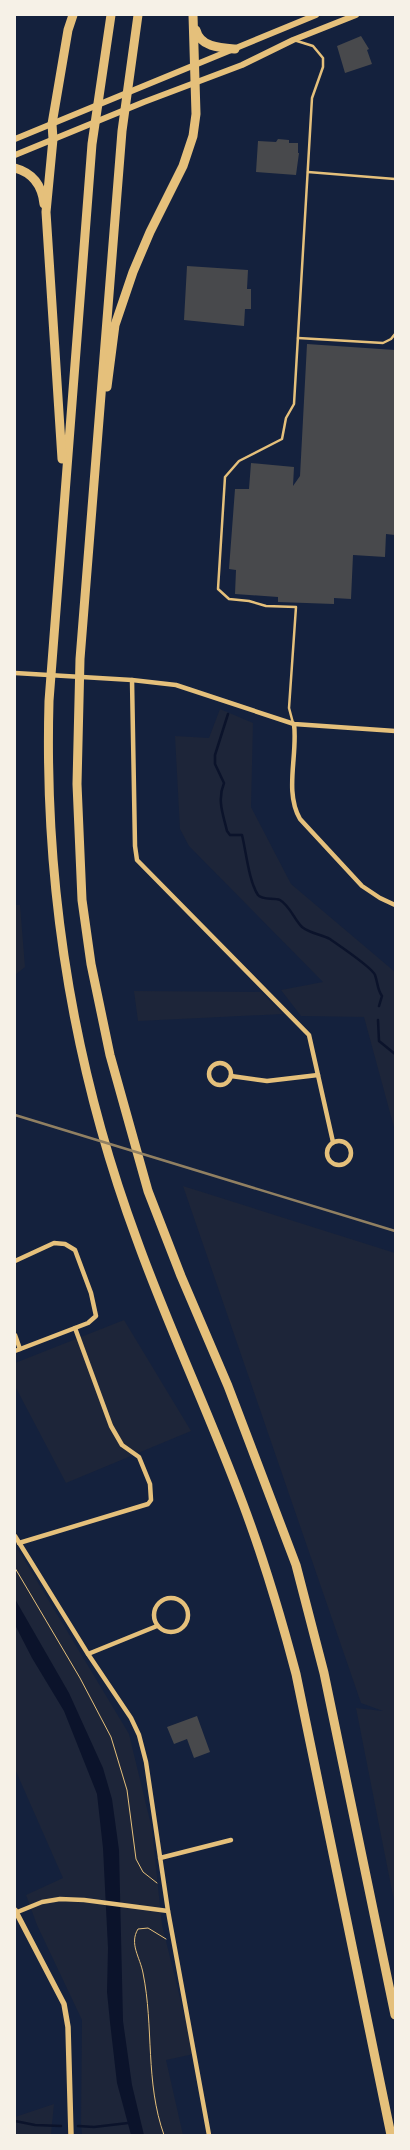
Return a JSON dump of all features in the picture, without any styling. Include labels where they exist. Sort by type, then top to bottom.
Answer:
[{"type":"highway","points":[[47,237],[46,212],[53,139],[52,124],[68,30],[73,15]]},
{"type":"highway","points":[[111,15],[92,144],[51,657],[47,769],[53,869],[66,974],[84,1065],[110,1162],[136,1240],[243,1504],[281,1616],[296,1674],[391,2135]]},
{"type":"highway","points":[[138,15],[122,131],[80,659],[76,784],[82,900],[91,964],[110,1055],[148,1191],[181,1276],[228,1386],[296,1565],[324,1673],[395,2015]]},
{"type":"highway","points":[[94,477],[116,325],[150,232],[183,166],[193,136],[196,114],[193,17]]},
{"type":"highway","points":[[193,17],[197,35],[204,42],[208,45],[235,49]]},
{"type":"highway","points":[[15,168],[34,177],[43,195],[57,361],[58,418],[64,482]]},
{"type":"main road","points":[[15,139],[316,15]]},
{"type":"main road","points":[[15,155],[195,82],[242,65],[293,40],[356,15]]},
{"type":"street","points":[[15,674],[132,680],[176,685],[294,724],[395,731]]},
{"type":"street","points":[[132,680],[135,846],[137,860],[309,1035],[332,1142],[326,1152],[328,1160],[339,1165],[346,1162],[351,1152],[348,1144],[340,1141],[332,1142]]},
{"type":"street","points":[[294,724],[296,739],[292,797],[294,808],[300,819],[362,886],[395,905]]},
{"type":"street","points":[[221,1063],[228,1066],[231,1076],[228,1082],[217,1085],[210,1081],[208,1073],[211,1066],[221,1063]]},
{"type":"street","points":[[231,1076],[267,1081],[318,1075]]},
{"type":"street","points":[[15,1261],[54,1243],[65,1244],[75,1250],[91,1292],[96,1316],[88,1323],[15,1351]]},
{"type":"street","points":[[19,1543],[148,1504],[152,1500],[150,1484],[139,1457],[122,1445],[110,1426],[75,1328]]},
{"type":"street","points":[[15,1335],[20,1349]]},
{"type":"street","points":[[15,1536],[88,1654],[131,1718],[139,1735],[146,1762],[168,1911],[209,2135]]},
{"type":"street","points":[[172,1598],[183,1603],[188,1613],[186,1624],[182,1628],[166,1632],[157,1626],[153,1615],[154,1610],[161,1601],[172,1598]]},
{"type":"street","points":[[88,1654],[157,1626]]},
{"type":"street","points":[[160,1858],[231,1840]]},
{"type":"street","points":[[71,2135],[68,2027],[64,2004],[15,1912],[42,1902],[60,1899],[84,1900],[168,1911]]},
{"type":"lane","points":[[293,40],[313,46],[323,58],[323,67],[312,98],[294,404],[286,418],[282,439],[238,461],[225,477],[218,590],[229,599],[249,601],[266,606],[296,607],[289,708],[294,724]]},
{"type":"lane","points":[[308,172],[395,179]]},
{"type":"lane","points":[[298,338],[383,343],[391,339],[395,334]]},
{"type":"path","points":[[15,1568],[80,1678],[111,1737],[127,1790],[136,1859],[144,1872],[165,1890]]},
{"type":"path","points":[[164,2135],[156,2114],[144,1981],[134,1944],[135,1934],[138,1929],[148,1928],[174,1943]]},
{"type":"shaded area","points":[[220,709],[253,723],[251,807],[291,884],[395,972],[395,1131],[364,1017],[301,1016],[281,990],[323,982],[189,846],[180,829],[175,736],[209,738]]},
{"type":"shaded area","points":[[15,905],[20,905],[25,967],[15,975]]},
{"type":"shaded area","points":[[134,991],[261,992],[283,1014],[138,1021]]},
{"type":"shaded area","points":[[183,1186],[395,1253],[395,1906],[356,1708],[383,1711],[361,1703]]},
{"type":"shaded area","points":[[124,1320],[191,1431],[66,1483],[15,1386],[15,1363]]},
{"type":"shaded area","points":[[15,1546],[129,1734],[152,1829],[162,1925],[194,2054],[166,2060],[183,2135],[82,2135],[82,2020],[37,1925],[26,1895],[63,1878],[15,1769]]},
{"type":"shaded area","points":[[15,1599],[69,1693],[103,1768],[112,1799],[119,1850],[123,2021],[132,2085],[144,2135],[131,2135],[117,2083],[107,1992],[108,1948],[103,1848],[97,1794],[64,1711],[32,1658],[15,1625]]},
{"type":"shaded area","points":[[54,2104],[51,2135],[15,2135],[15,2117]]},
{"type":"building","points":[[361,36],[369,49],[367,50],[372,64],[345,73],[337,46]]},
{"type":"building","points":[[278,139],[289,140],[289,143],[298,143],[299,153],[296,175],[256,172],[258,141],[276,142]]},
{"type":"building","points":[[187,266],[248,270],[247,289],[251,289],[251,309],[245,309],[244,326],[184,320]]},
{"type":"building","points":[[307,344],[395,350],[395,535],[386,534],[385,557],[353,555],[351,599],[334,598],[334,604],[278,602],[278,597],[235,594],[236,570],[229,569],[235,489],[249,489],[251,463],[294,467],[293,486],[300,476]]},
{"type":"building","points":[[197,1716],[210,1752],[194,1758],[187,1739],[174,1744],[167,1727]]},
{"type":"waterway","points":[[228,714],[215,755],[215,764],[224,783],[221,807],[227,831],[230,835],[242,835],[250,875],[258,895],[260,897],[280,900],[287,906],[302,927],[330,939],[368,967],[375,975],[382,996],[379,1006]]},
{"type":"waterway","points":[[378,1020],[379,1041],[395,1054]]},
{"type":"waterway","points":[[15,2121],[35,2125],[61,2126]]},
{"type":"waterway","points":[[78,2126],[94,2127],[128,2123]]},
{"type":"railway","points":[[15,1115],[395,1231]]}]
